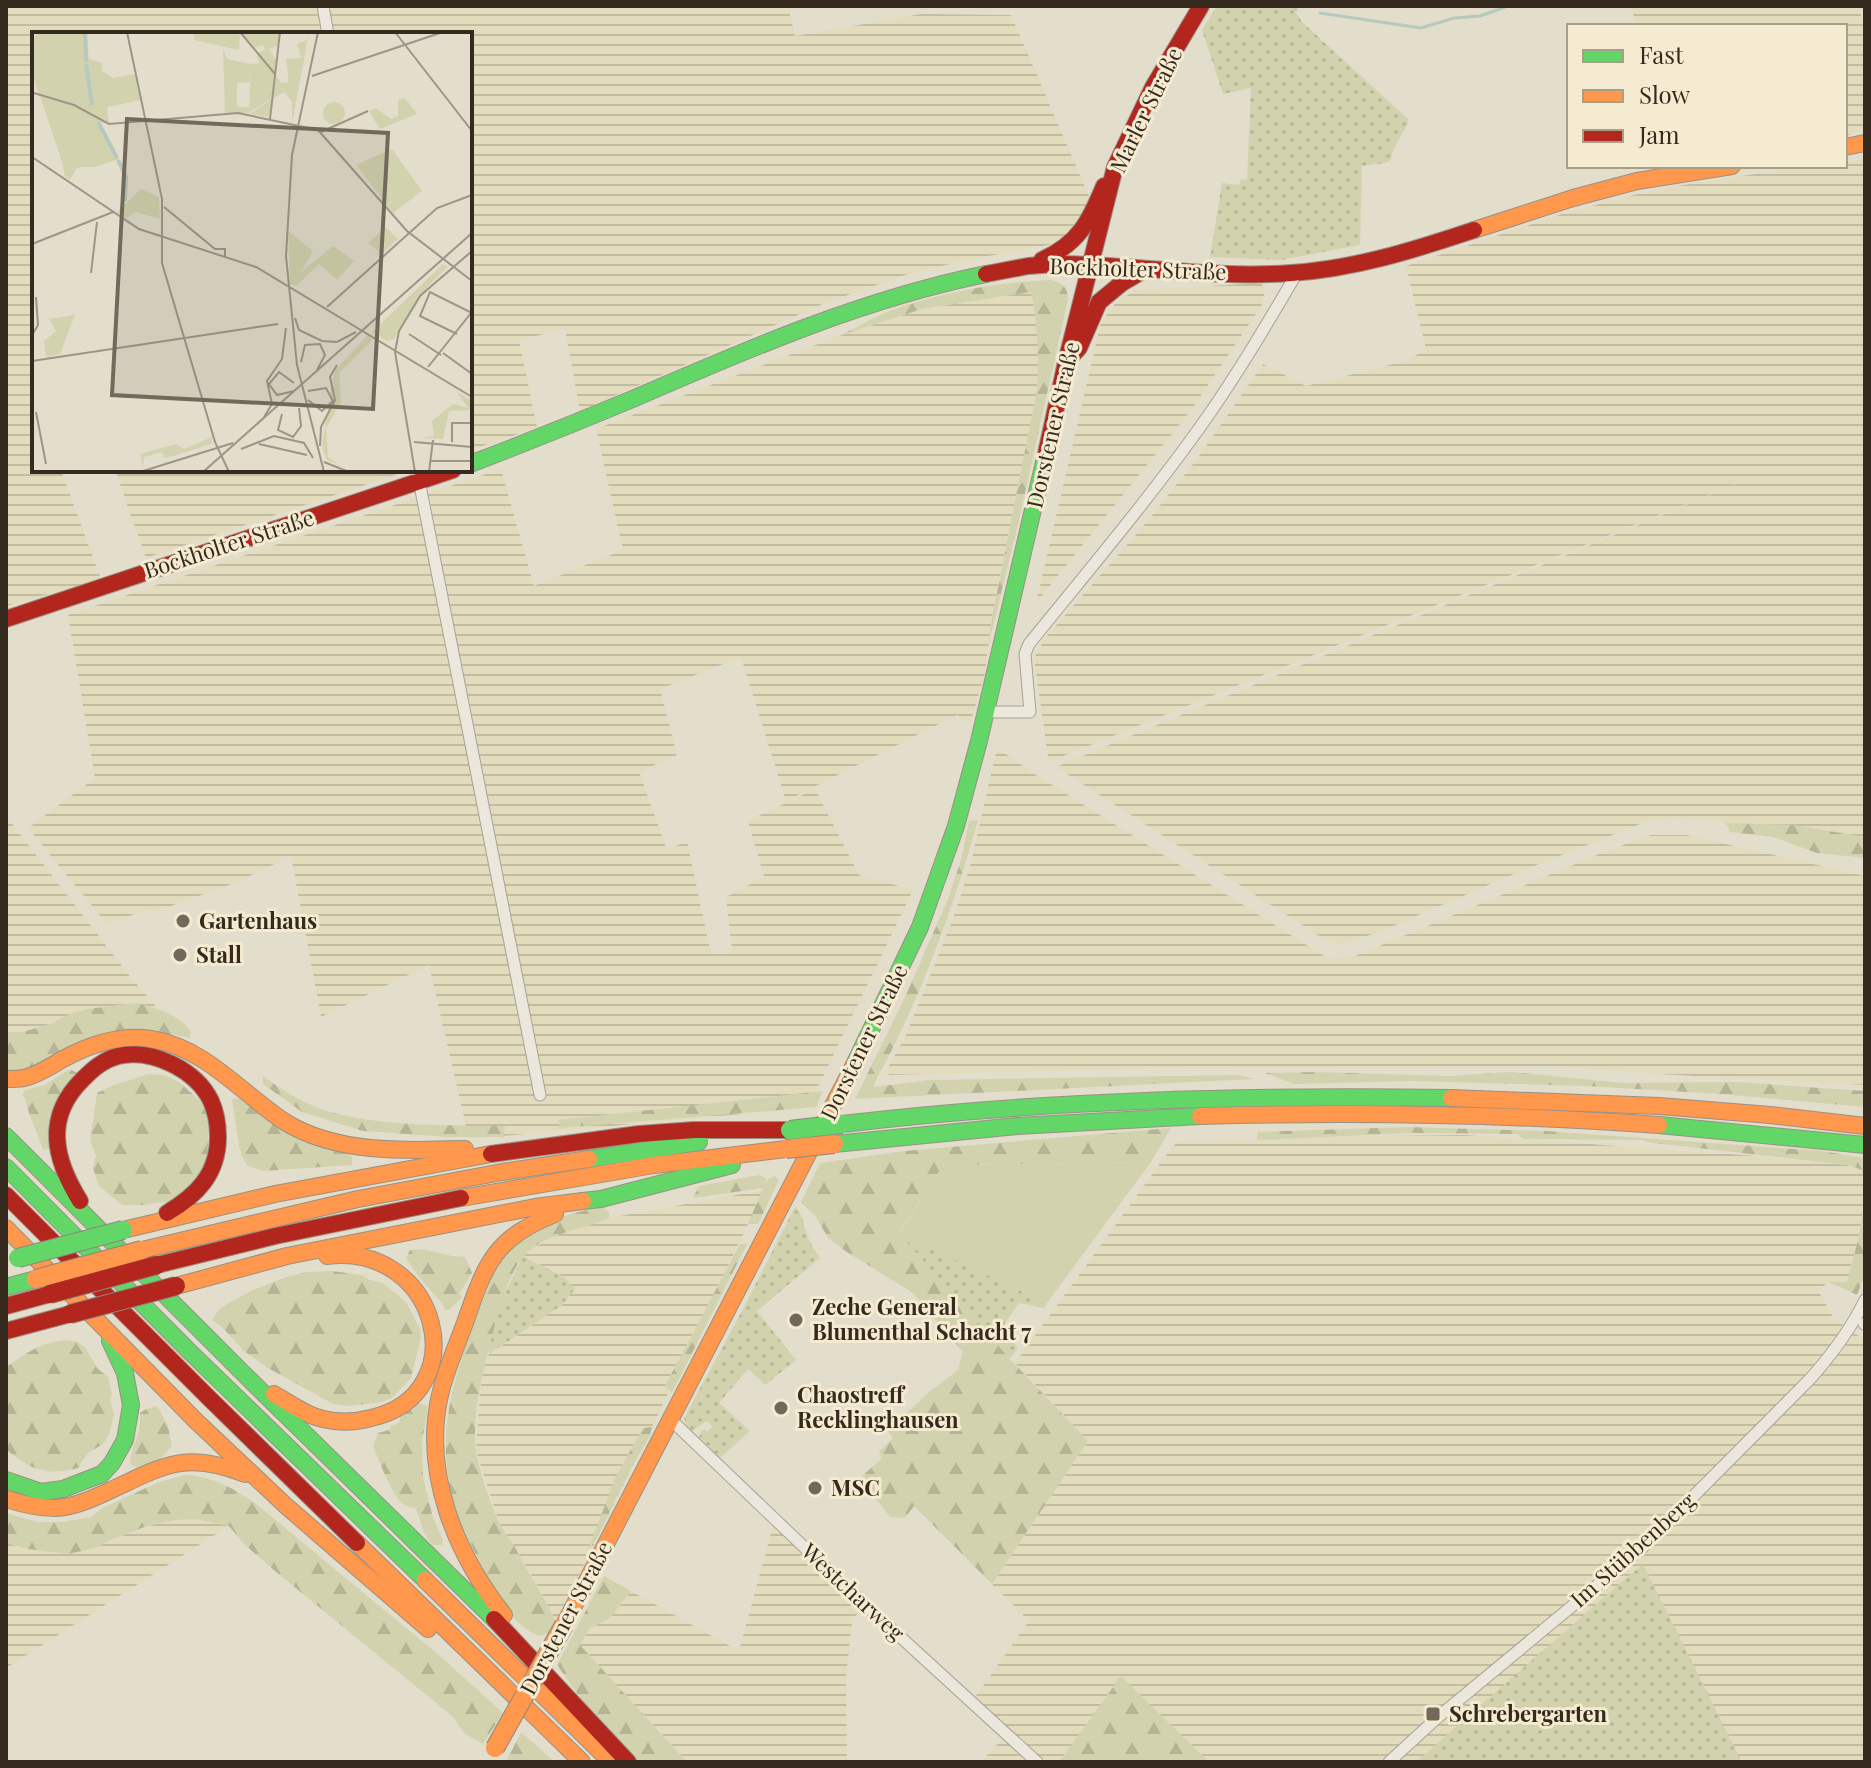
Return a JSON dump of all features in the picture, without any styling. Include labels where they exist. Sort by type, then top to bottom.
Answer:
[{"type":"main road","name":"Marler Straße","points":[[1089,265],[1115,167],[1153,87],[1201,6]]},
{"type":"main road","points":[[1029,266],[1057,254],[1076,239],[1091,217],[1104,184],[1115,167]]},
{"type":"main road","name":"Bockholter Straße","points":[[472,463],[828,317],[915,290],[1029,266],[1058,263],[1206,273],[1297,273],[1344,267],[1617,186],[1653,177],[1718,168]]},
{"type":"main road","name":"Dorstener Straße","points":[[492,1755],[564,1625],[861,1052],[920,927],[956,826],[979,741],[1089,265]]},
{"type":"main road","points":[[1066,362],[1079,348],[1099,302],[1146,269]]},
{"type":"main road","name":"Bockholter Straße","points":[[6,619],[418,475],[439,472]]},
{"type":"main road","points":[[6,1079],[24,1078],[103,1041],[134,1037],[153,1039],[173,1044],[209,1063],[286,1122],[308,1134],[377,1148],[517,1149]]},
{"type":"main road","points":[[96,1225],[74,1192],[63,1166],[57,1131],[59,1114],[65,1099],[94,1068],[109,1059],[133,1055],[150,1056],[173,1064],[201,1085],[211,1101],[217,1120],[215,1168],[188,1201],[150,1223]]},
{"type":"main road","points":[[6,1287],[142,1250],[358,1199],[447,1182],[622,1152],[966,1110],[1176,1099],[1345,1096],[1486,1098],[1759,1114],[1865,1126]]},
{"type":"main road","points":[[6,1306],[282,1234],[501,1190],[638,1167],[1001,1127],[1201,1116],[1455,1116],[1608,1122],[1865,1145]]},
{"type":"main road","points":[[12,1260],[150,1223],[316,1186],[517,1149],[694,1130],[790,1130]]},
{"type":"main road","points":[[6,1136],[504,1629],[628,1762]]},
{"type":"main road","points":[[6,1331],[244,1266],[535,1207],[601,1199],[707,1173],[786,1149]]},
{"type":"main road","points":[[6,1167],[190,1352],[610,1762]]},
{"type":"main road","points":[[6,1195],[219,1409],[582,1762]]},
{"type":"main road","points":[[571,1701],[560,1682],[497,1607],[462,1548],[442,1500],[437,1474],[436,1420],[448,1368],[489,1261],[508,1236],[534,1221],[588,1206],[601,1199]]},
{"type":"main road","points":[[6,1228],[196,1421],[285,1505],[441,1641],[510,1693]]},
{"type":"main road","points":[[201,1279],[339,1254],[370,1259],[394,1269],[410,1281],[423,1298],[433,1321],[432,1356],[421,1387],[404,1404],[365,1421],[325,1419],[293,1406],[245,1375]]},
{"type":"main road","points":[[6,1480],[41,1492],[63,1489],[102,1474],[112,1463],[125,1440],[131,1405],[125,1373],[99,1320]]},
{"type":"main road","points":[[6,1343],[37,1323]]},
{"type":"main road","points":[[6,1499],[49,1509],[70,1508],[165,1465],[204,1462],[223,1465],[245,1474],[285,1505]]},
{"type":"street","points":[[323,6],[328,32]]},
{"type":"street","points":[[985,712],[1030,712],[1025,654],[1029,644],[1203,424],[1252,351],[1297,273]]},
{"type":"street","points":[[418,475],[540,1095]]},
{"type":"street","name":"Im Stübbenberg","points":[[1389,1762],[1437,1718],[1641,1549],[1863,1322],[1865,1300]]},
{"type":"street","name":"Westcharweg","points":[[670,1419],[848,1589],[1037,1762]]},
{"type":"shaded area","points":[[6,6],[788,6],[795,36],[921,14],[1011,15],[1089,196],[1084,210],[1068,233],[1049,245],[911,273],[825,303],[580,411],[565,329],[519,340],[537,428],[472,449],[472,32],[32,32],[32,472],[62,472],[101,579],[6,606]]},
{"type":"shaded area","points":[[1631,6],[1859,6],[1865,35],[1865,127],[1847,135],[1847,24],[1636,24]]},
{"type":"shaded area","points":[[1865,160],[1865,847],[1767,833],[1719,821],[1674,817],[1645,822],[1343,944],[1324,939],[1056,767],[1763,473],[1051,761],[1048,757],[1034,658],[1045,638],[1141,529],[1197,459],[1263,364],[1306,386],[1409,360],[1426,349],[1406,266],[1568,212],[1658,189],[1795,168],[1847,168],[1847,162]]},
{"type":"shaded area","points":[[1261,283],[1265,289],[1262,305],[1192,409],[1036,603],[1101,322],[1117,301],[1137,290]]},
{"type":"shaded area","points":[[1031,291],[1039,354],[1037,390],[991,623],[985,674],[970,723],[957,715],[786,801],[741,657],[660,689],[677,755],[639,772],[667,850],[687,841],[711,954],[732,952],[726,897],[764,877],[748,821],[815,789],[859,875],[913,890],[808,1108],[469,1139],[429,965],[321,1017],[291,856],[237,882],[157,911],[146,910],[107,924],[28,828],[95,778],[68,615],[501,469],[534,586],[623,550],[596,429],[844,334],[922,309]]},
{"type":"shaded area","points":[[116,472],[404,472],[146,558]]},
{"type":"shaded area","points":[[997,748],[1329,959],[1353,957],[1651,835],[1687,835],[1865,876],[1865,1085],[1548,1066],[1208,1067],[890,1075],[885,1073],[906,1035],[951,924],[970,867]]},
{"type":"shaded area","points":[[6,816],[157,1008],[137,1003],[87,1009],[51,1024],[22,1032],[6,1032]]},
{"type":"shaded area","points":[[1465,1135],[1756,1156],[1848,1165],[1865,1171],[1865,1200],[1847,1282],[1829,1282],[1818,1290],[1834,1319],[1865,1340],[1865,1762],[981,1762],[1008,1733],[973,1700],[1029,1621],[992,1584],[1088,1441],[1015,1363],[1172,1147],[1178,1142]]},
{"type":"shaded area","points":[[764,1190],[556,1622],[499,1522],[476,1451],[480,1389],[489,1354],[562,1305],[574,1289],[564,1277],[523,1256],[567,1230],[609,1218]]},
{"type":"shaded area","points":[[195,1519],[229,1526],[6,1668],[6,1543],[28,1549],[91,1549],[143,1527]]},
{"type":"shaded area","points":[[774,1522],[863,1603],[852,1623],[846,1677],[847,1762],[687,1762],[580,1645],[589,1629],[611,1617],[631,1591],[739,1651]]},
{"type":"green space","points":[[1217,6],[1291,6],[1302,22],[1409,120],[1391,160],[1362,166],[1360,245],[1281,260],[1210,257],[1222,183],[1239,185],[1241,179],[1247,180],[1251,88],[1223,94],[1202,30]]},
{"type":"green space","points":[[1051,280],[1064,286],[1068,299],[988,647],[1037,390],[1037,341],[1031,292],[922,309],[844,334],[889,311],[929,299],[989,286]]},
{"type":"green space","points":[[978,820],[934,954],[874,1087],[929,1080],[1239,1075],[1254,1079],[855,1099],[948,899],[961,860],[969,821]]},
{"type":"green space","points":[[1726,823],[1793,825],[1865,837],[1865,858],[1817,853],[1773,837],[1730,832]]},
{"type":"green space","points":[[137,1003],[174,1016],[191,1032],[190,1038],[175,1035],[6,1073],[6,1032],[22,1032],[51,1024],[87,1009]]},
{"type":"green space","points":[[68,1070],[77,1073],[49,1149],[43,1150],[22,1096],[25,1090],[45,1085]]},
{"type":"green space","points":[[1511,1072],[1624,1083],[1736,1082],[1865,1091],[1865,1107],[1586,1086],[1414,1081],[1294,1084],[1265,1073],[1449,1076]]},
{"type":"green space","points":[[148,1074],[164,1075],[179,1082],[210,1115],[207,1157],[192,1189],[172,1201],[122,1205],[99,1186],[93,1168],[96,1156],[90,1141],[97,1093]]},
{"type":"green space","points":[[263,1076],[297,1098],[334,1113],[398,1123],[505,1126],[504,1137],[363,1131],[302,1112],[263,1084]]},
{"type":"green space","points":[[823,1091],[816,1107],[560,1128],[558,1120]]},
{"type":"green space","points":[[239,1098],[348,1154],[352,1157],[352,1165],[263,1171],[248,1166],[239,1146],[232,1099]]},
{"type":"green space","points":[[1409,1127],[1546,1131],[1822,1151],[1865,1158],[1865,1171],[1848,1165],[1641,1140],[1523,1139],[1518,1134],[1412,1133],[1257,1140],[1258,1132]]},
{"type":"green space","points":[[1171,1128],[1151,1162],[961,1165],[946,1161],[899,1233],[1010,1359],[1088,1441],[992,1584],[914,1506],[905,1518],[890,1517],[860,1478],[882,1458],[879,1451],[893,1438],[888,1431],[929,1392],[958,1370],[963,1352],[913,1293],[828,1238],[816,1217],[801,1202],[820,1163],[904,1151]]},
{"type":"green space","points":[[946,1161],[961,1165],[1151,1162],[1047,1303],[899,1234]]},
{"type":"green space","points":[[759,1175],[766,1178],[765,1184],[775,1176],[779,1180],[758,1224],[748,1224],[763,1188],[693,1198],[699,1186]]},
{"type":"green space","points":[[1865,1200],[1865,1274],[1857,1295],[1829,1282],[1847,1282]]},
{"type":"green space","points":[[795,1207],[820,1258],[757,1311],[796,1360],[765,1385],[748,1369],[719,1403],[750,1431],[720,1458],[699,1437],[702,1430],[708,1432],[712,1426],[707,1421],[692,1431],[684,1418]]},
{"type":"green space","points":[[603,1208],[609,1212],[609,1218],[545,1240],[520,1261],[498,1313],[477,1406],[476,1452],[489,1497],[501,1526],[556,1622],[550,1632],[541,1636],[522,1626],[508,1611],[462,1527],[447,1472],[447,1424],[463,1354],[489,1284],[510,1248],[552,1221],[581,1211]]},
{"type":"green space","points":[[899,1234],[1047,1303],[1044,1308],[1019,1303],[1002,1327],[1018,1348],[1010,1359]]},
{"type":"green space","points":[[740,1244],[747,1244],[672,1393],[665,1386]]},
{"type":"green space","points":[[422,1249],[465,1257],[472,1273],[459,1294],[462,1297],[449,1310],[445,1310],[406,1258],[410,1250]]},
{"type":"green space","points":[[523,1256],[564,1277],[575,1289],[562,1305],[489,1354],[501,1301]]},
{"type":"green space","points":[[332,1271],[362,1275],[383,1283],[406,1302],[420,1329],[421,1337],[411,1378],[392,1398],[348,1406],[333,1404],[268,1368],[244,1351],[212,1320],[220,1308],[251,1291],[286,1277]]},
{"type":"green space","points":[[66,1340],[85,1347],[97,1368],[108,1377],[114,1415],[109,1435],[103,1444],[88,1453],[78,1468],[48,1471],[22,1462],[6,1449],[6,1367],[40,1346]]},
{"type":"green space","points":[[414,1402],[428,1406],[422,1442],[423,1478],[442,1545],[433,1545],[429,1541],[415,1508],[404,1505],[394,1493],[373,1446],[378,1433],[400,1422],[400,1416]]},
{"type":"green space","points":[[157,1406],[168,1426],[172,1446],[161,1458],[138,1468],[130,1464],[140,1413]]},
{"type":"green space","points":[[652,1427],[596,1540],[588,1550],[616,1476],[643,1428]]},
{"type":"green space","points":[[185,1475],[222,1484],[255,1503],[440,1656],[503,1713],[483,1744],[464,1733],[452,1716],[275,1571],[229,1526],[195,1519],[176,1520],[150,1525],[95,1548],[68,1554],[6,1543],[6,1513],[37,1522],[91,1517],[104,1507],[159,1482]]},
{"type":"green space","points":[[1643,1564],[1742,1762],[1416,1762],[1618,1585]]},
{"type":"green space","points":[[604,1576],[631,1591],[611,1617],[589,1629],[580,1645],[687,1762],[636,1762],[578,1695],[557,1665]]},
{"type":"green space","points":[[1121,1676],[1209,1762],[1059,1762]]},
{"type":"green space","points":[[521,1732],[555,1762],[506,1762]]},
{"type":"waterway","points":[[1293,6],[1296,10]]},
{"type":"waterway","points":[[1320,13],[1421,28],[1454,18],[1480,16],[1508,6]]},
{"type":"traffic: fast","points":[[472,463],[807,327],[895,297],[986,274]]},
{"type":"traffic: fast","points":[[854,1065],[920,927],[956,826],[1045,458]]},
{"type":"traffic: fast","points":[[842,1124],[1070,1104],[1298,1097],[1451,1098]]},
{"type":"traffic: fast","points":[[834,1144],[1017,1126],[1200,1116]]},
{"type":"traffic: fast","points":[[790,1130],[842,1124]]},
{"type":"traffic: fast","points":[[1659,1125],[1865,1145]]},
{"type":"traffic: fast","points":[[6,1136],[494,1619]]},
{"type":"traffic: fast","points":[[589,1159],[699,1142]]},
{"type":"traffic: fast","points":[[583,1201],[732,1165]]},
{"type":"traffic: fast","points":[[6,1167],[190,1352],[425,1580]]},
{"type":"traffic: fast","points":[[18,1258],[123,1230]]},
{"type":"traffic: fast","points":[[6,1287],[36,1279]]},
{"type":"traffic: fast","points":[[6,1480],[41,1492],[63,1489],[102,1474],[112,1463],[125,1440],[131,1405],[125,1373],[110,1341]]},
{"type":"traffic: slow","points":[[1847,147],[1865,143]]},
{"type":"traffic: slow","points":[[1474,230],[1637,181],[1719,168]]},
{"type":"traffic: slow","points":[[6,1079],[34,1075],[94,1045],[128,1038],[151,1039],[189,1052],[222,1073],[285,1122],[327,1140],[372,1148],[465,1149]]},
{"type":"traffic: slow","points":[[564,1625],[854,1065]]},
{"type":"traffic: slow","points":[[1451,1098],[1659,1106],[1865,1126]]},
{"type":"traffic: slow","points":[[1200,1116],[1430,1115],[1659,1125]]},
{"type":"traffic: slow","points":[[786,1149],[834,1144]]},
{"type":"traffic: slow","points":[[461,1198],[654,1165],[786,1149]]},
{"type":"traffic: slow","points":[[123,1230],[275,1194],[491,1154]]},
{"type":"traffic: slow","points":[[142,1250],[358,1199],[589,1159]]},
{"type":"traffic: slow","points":[[176,1286],[287,1256],[535,1207],[583,1201]]},
{"type":"traffic: slow","points":[[504,1615],[471,1566],[447,1511],[436,1454],[436,1424],[445,1376],[487,1267],[506,1243],[535,1223],[555,1214]]},
{"type":"traffic: slow","points":[[6,1228],[196,1421],[285,1505],[428,1629]]},
{"type":"traffic: slow","points":[[36,1279],[142,1250]]},
{"type":"traffic: slow","points":[[274,1394],[316,1417],[353,1421],[371,1418],[404,1404],[425,1381],[433,1353],[431,1323],[418,1295],[396,1272],[365,1258],[327,1256]]},
{"type":"traffic: slow","points":[[6,1499],[42,1507],[69,1506],[160,1468],[190,1462],[206,1463],[245,1474]]},
{"type":"traffic: slow","points":[[357,1543],[582,1762]]},
{"type":"traffic: slow","points":[[425,1580],[608,1759]]},
{"type":"traffic: slow","points":[[495,1748],[564,1625]]},
{"type":"traffic: jam","points":[[1045,458],[1115,167],[1153,87],[1201,6]]},
{"type":"traffic: jam","points":[[1042,260],[1074,239],[1104,186]]},
{"type":"traffic: jam","points":[[986,274],[1054,264],[1231,274],[1314,271],[1361,263],[1474,230]]},
{"type":"traffic: jam","points":[[1066,362],[1079,348],[1099,302],[1146,269]]},
{"type":"traffic: jam","points":[[6,619],[447,472]]},
{"type":"traffic: jam","points":[[80,1201],[59,1154],[57,1138],[62,1108],[83,1079],[103,1062],[118,1056],[145,1055],[172,1064],[195,1080],[211,1101],[217,1123],[217,1150],[210,1173],[188,1199],[167,1213]]},
{"type":"traffic: jam","points":[[491,1154],[639,1134],[694,1130],[790,1130]]},
{"type":"traffic: jam","points":[[6,1195],[357,1543]]},
{"type":"traffic: jam","points":[[157,1265],[275,1236],[461,1198]]},
{"type":"traffic: jam","points":[[50,1294],[157,1265]]},
{"type":"traffic: jam","points":[[70,1314],[176,1286]]},
{"type":"traffic: jam","points":[[6,1306],[50,1294]]},
{"type":"traffic: jam","points":[[6,1331],[70,1314]]},
{"type":"traffic: jam","points":[[494,1619],[628,1762]]},
{"type":"place","name":"Gartenhaus","points":[[183,921]]},
{"type":"place","name":"Stall","points":[[180,955]]},
{"type":"place","name":"Zeche General Blumenthal Schacht 7","points":[[796,1320]]},
{"type":"place","name":"Chaostreff Recklinghausen","points":[[781,1408]]},
{"type":"place","name":"MSC","points":[[815,1488]]},
{"type":"place","name":"Schrebergarten","points":[[1433,1714]]}]
